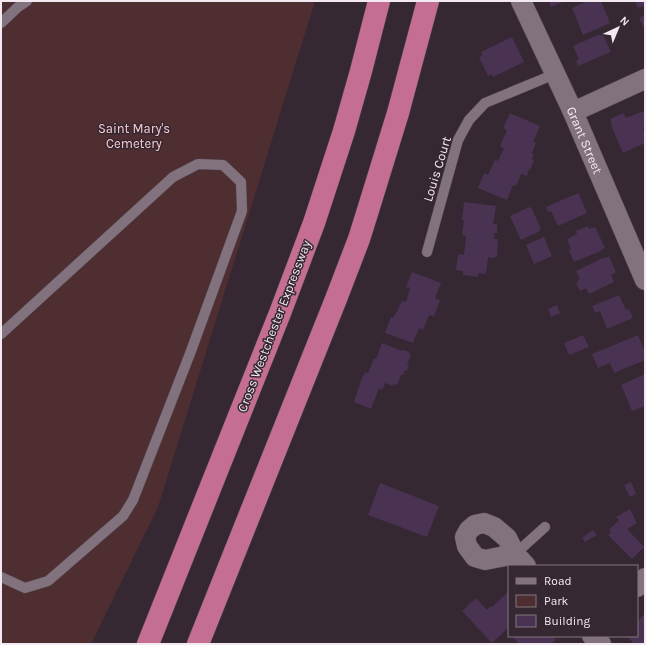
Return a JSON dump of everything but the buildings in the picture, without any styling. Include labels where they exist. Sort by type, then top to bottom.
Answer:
[{"type":"highway","name":"Cross Westchester Expressway","points":[[148,644],[280,313],[314,223],[344,131],[379,1]]},
{"type":"highway","points":[[198,644],[354,251],[407,84],[428,1]]},
{"type":"street","name":"Grant Street","points":[[521,1],[573,112],[645,280]]},
{"type":"street","points":[[573,112],[645,79]]},
{"type":"lane","points":[[1,23],[18,7],[27,1]]},
{"type":"lane","name":"Louis Court","points":[[427,252],[458,140],[469,120],[485,103],[555,74]]},
{"type":"lane","points":[[1,334],[173,177],[198,164],[223,165],[241,182],[242,212],[191,351],[133,500],[123,516],[48,581],[25,588],[1,577]]},
{"type":"lane","points":[[520,560],[544,528]]},
{"type":"green space","name":"Saint Mary's Cemetery","points":[[1,1],[315,1],[158,507],[91,644],[1,644]]}]
